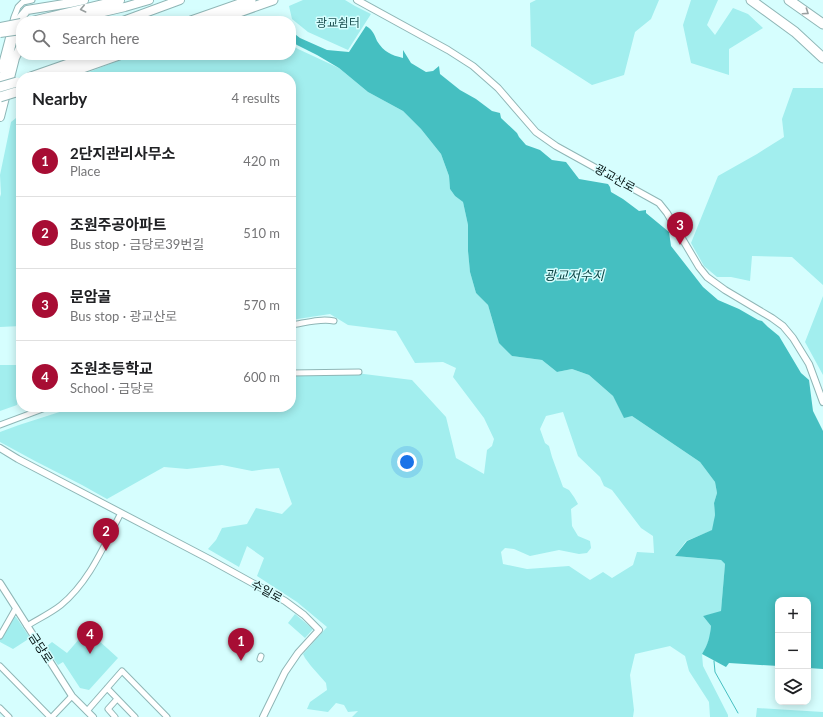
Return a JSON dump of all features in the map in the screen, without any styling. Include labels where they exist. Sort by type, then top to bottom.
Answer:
[{"type":"highway","points":[[22,16],[28,10],[84,0]]},
{"type":"highway","points":[[53,16],[120,0]]},
{"type":"highway","points":[[86,16],[148,0]]},
{"type":"highway","points":[[137,16],[180,0]]},
{"type":"highway","points":[[224,16],[250,0]]},
{"type":"highway","points":[[210,16],[273,0]]},
{"type":"highway","points":[[751,0],[795,32],[823,58]]},
{"type":"highway","points":[[789,0],[823,24]]},
{"type":"highway","points":[[0,26],[16,24]]},
{"type":"highway","points":[[16,27],[0,89],[16,86]]},
{"type":"highway","points":[[0,33],[16,31]]},
{"type":"highway","points":[[0,116],[16,55]]},
{"type":"highway","points":[[45,72],[80,60]]},
{"type":"highway","points":[[71,72],[104,60]]},
{"type":"highway","points":[[0,97],[16,88]]},
{"type":"street","points":[[0,70],[18,6],[23,2],[32,0]]},
{"type":"street","name":"광교산로","points":[[358,0],[448,50],[473,66],[498,88],[532,127],[556,146],[659,203],[667,213],[704,274],[725,290],[772,318],[783,326],[793,338],[809,364],[823,402]]},
{"type":"street","points":[[296,324],[318,320],[334,321]]},
{"type":"street","points":[[296,373],[359,372]]},
{"type":"street","points":[[0,425],[35,412]]},
{"type":"street","points":[[0,448],[121,513],[92,569],[80,586],[61,605],[27,626]]},
{"type":"street","name":"수일로","points":[[121,513],[285,601],[304,614],[319,630],[298,653],[285,672],[266,716]]},
{"type":"street","name":"금당로","points":[[0,583],[72,696],[93,717]]},
{"type":"street","points":[[0,636],[16,608]]},
{"type":"street","points":[[0,666],[51,717],[72,696]]},
{"type":"street","points":[[87,711],[122,671],[167,717]]},
{"type":"street","points":[[107,688],[135,717]]},
{"type":"street","points":[[115,717],[108,709],[117,699]]},
{"type":"street","points":[[0,708],[7,716]]},
{"type":"green space","name":"광교쉼터","points":[[303,0],[345,0],[371,14],[348,50],[308,32],[296,22],[296,16],[291,16],[289,6]]},
{"type":"green space","points":[[536,0],[659,0],[651,19],[635,32],[624,75],[592,85],[531,46],[530,3]]},
{"type":"green space","points":[[691,0],[718,0],[707,25],[715,35],[733,8],[748,14],[763,28],[729,49],[729,75],[691,63],[683,25]]},
{"type":"green space","points":[[296,48],[339,68],[368,92],[403,111],[421,129],[441,154],[449,176],[450,189],[455,196],[463,202],[468,225],[470,272],[476,293],[488,305],[494,326],[512,356],[542,360],[557,372],[572,369],[589,375],[613,396],[624,417],[632,416],[700,462],[715,482],[717,493],[714,503],[715,515],[713,530],[686,541],[675,556],[721,560],[725,564],[721,612],[703,616],[711,626],[710,637],[702,654],[703,666],[728,717],[710,717],[709,702],[689,671],[685,656],[670,646],[635,654],[630,675],[634,710],[633,717],[352,717],[358,711],[348,712],[344,705],[336,703],[328,712],[307,709],[310,702],[327,690],[326,683],[303,654],[327,627],[297,602],[257,576],[264,558],[247,546],[239,567],[208,549],[216,540],[222,528],[247,524],[256,508],[282,514],[292,504],[279,468],[252,471],[222,465],[187,469],[164,467],[107,499],[0,442],[0,432],[59,412],[296,412],[296,376],[356,373],[412,380],[446,417],[456,458],[484,474],[487,450],[492,446],[494,439],[484,418],[453,377],[456,368],[443,362],[415,363],[396,331],[348,325],[330,314],[296,319],[296,72],[89,72],[120,60],[296,60]],"holes":[[[563,412],[578,456],[600,477],[604,486],[612,490],[641,528],[653,536],[654,553],[637,552],[633,565],[612,578],[603,572],[590,580],[569,566],[527,569],[503,564],[501,552],[505,548],[514,549],[530,556],[559,550],[579,554],[587,553],[591,548],[590,541],[578,536],[572,526],[571,509],[578,504],[569,490],[563,487],[549,446],[545,443],[540,429],[546,416]]]},
{"type":"green space","points":[[793,88],[823,88],[823,285],[792,257],[752,256],[750,281],[731,277],[717,277],[704,266],[691,243],[718,176],[784,137],[782,119]]},
{"type":"green space","points":[[16,118],[16,326],[0,327],[0,175],[11,122]]},
{"type":"green space","points":[[823,296],[823,375],[805,342]]},
{"type":"green space","points":[[0,365],[16,365],[16,405],[0,411]]},
{"type":"green space","points":[[295,614],[313,629],[305,638],[288,623]]},
{"type":"green space","points":[[13,617],[16,617],[30,638],[13,649],[0,642],[0,640]]},
{"type":"green space","points":[[87,630],[118,658],[89,690],[80,688],[63,662],[58,665],[46,647],[52,642],[67,653]]},
{"type":"green space","points":[[757,708],[823,712],[823,717],[756,717]]},
{"type":"water","name":"광교저수지","points":[[366,26],[372,31],[382,48],[395,56],[403,58],[403,50],[411,63],[426,72],[433,71],[439,66],[440,74],[460,90],[476,99],[492,111],[500,113],[501,118],[517,133],[526,145],[540,150],[552,160],[566,162],[579,179],[608,184],[611,192],[639,211],[646,210],[646,213],[669,232],[671,246],[703,287],[718,300],[762,321],[779,336],[801,373],[809,380],[813,411],[823,431],[823,669],[811,668],[811,597],[775,597],[775,666],[729,663],[726,667],[702,654],[706,647],[711,626],[703,616],[721,611],[725,564],[721,560],[675,556],[687,541],[712,530],[715,515],[714,503],[717,493],[715,482],[700,462],[632,416],[624,418],[613,396],[589,375],[572,369],[557,372],[542,360],[512,356],[499,343],[488,305],[476,293],[470,272],[468,225],[463,202],[455,196],[450,189],[449,176],[441,154],[421,129],[403,111],[368,92],[339,68],[296,44],[296,35],[327,50],[349,52]]},
{"type":"waterway","points":[[714,661],[715,672],[738,713]]},
{"type":"place","name":"문암골","points":[[680,245]]},
{"type":"place","name":"조원주공아파트","points":[[106,551]]},
{"type":"place","name":"조원초등학교","points":[[90,654]]},
{"type":"place","name":"2단지관리사무소","points":[[241,661]]}]
